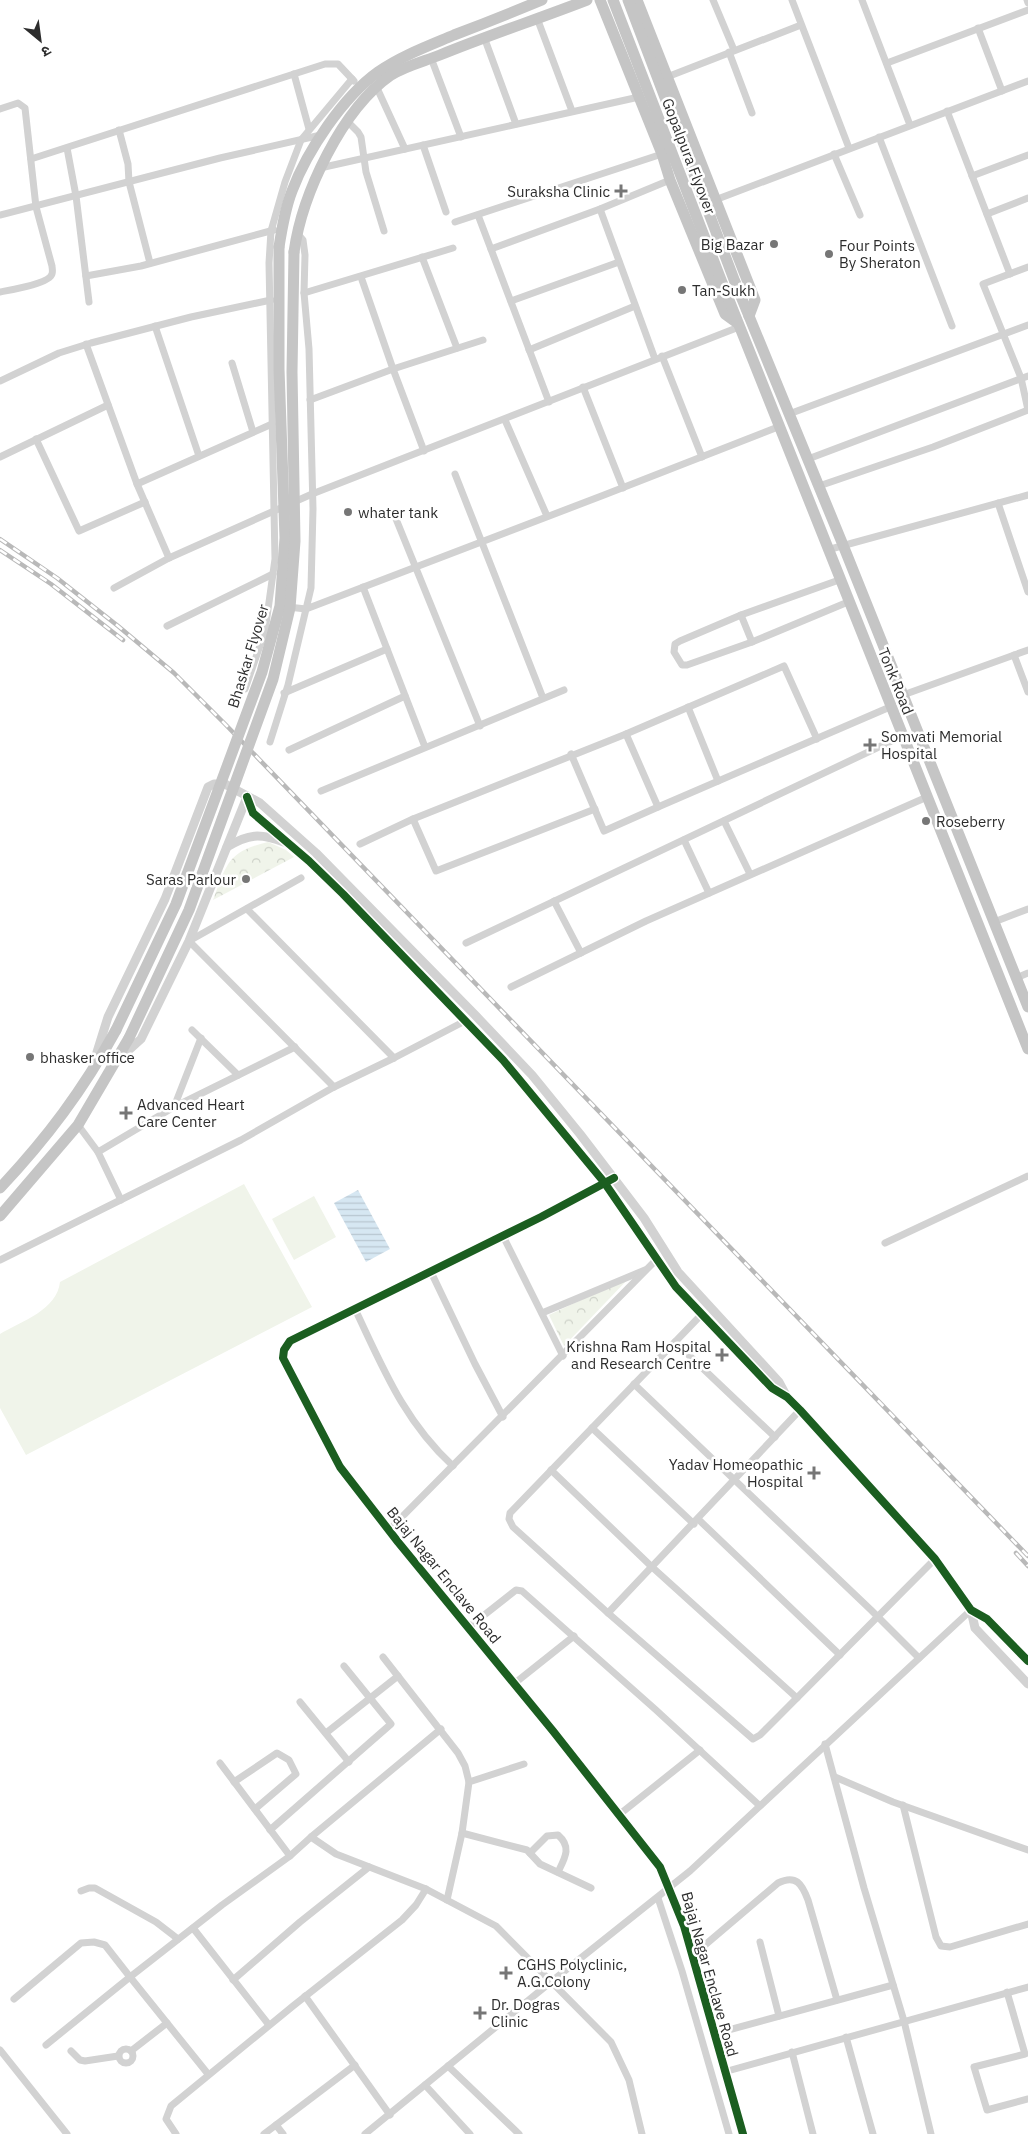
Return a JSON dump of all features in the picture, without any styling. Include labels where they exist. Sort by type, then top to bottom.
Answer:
[{"type":"main road","name":"Bhaskar Flyover","points":[[0,1188],[52,1130],[99,1061],[116,1030],[176,904],[262,672],[280,606],[285,538],[279,369],[279,247],[276,230],[296,180],[321,135],[356,83],[400,58],[542,0]]},
{"type":"main road","name":"Bhaskar Flyover","points":[[0,1216],[78,1124],[129,1038],[189,910],[273,679],[290,608],[295,541],[292,372],[294,252],[297,233],[320,168],[348,122],[377,88],[392,75],[484,37],[587,0]]},
{"type":"main road","points":[[600,0],[662,154],[670,180],[726,314],[738,325]]},
{"type":"main road","name":"Gopalpura Flyover","points":[[613,0],[738,325]]},
{"type":"main road","name":"Gopalpura Flyover","points":[[628,0],[749,316]]},
{"type":"main road","points":[[637,0],[754,300],[749,316]]},
{"type":"main road","points":[[652,131],[684,119]]},
{"type":"main road","name":"Tonk Road","points":[[749,316],[1028,1007]]},
{"type":"main road","name":"Tonk Road","points":[[738,325],[1028,1049]]},
{"type":"street","points":[[713,0],[752,113]]},
{"type":"street","points":[[792,0],[849,148]]},
{"type":"street","points":[[862,0],[910,125]]},
{"type":"street","points":[[887,63],[1028,10]]},
{"type":"street","points":[[537,18],[572,111]]},
{"type":"street","points":[[667,77],[801,25]]},
{"type":"street","points":[[978,28],[1002,91]]},
{"type":"street","points":[[484,37],[516,124]]},
{"type":"street","points":[[431,58],[461,137]]},
{"type":"street","points":[[31,159],[332,62],[338,64],[356,83],[309,129],[301,140],[285,182],[269,263],[275,558],[265,631],[245,688]]},
{"type":"street","points":[[294,74],[309,129]]},
{"type":"street","points":[[716,200],[1028,81]]},
{"type":"street","points":[[377,88],[405,149]]},
{"type":"street","points":[[320,168],[639,96]]},
{"type":"street","points":[[0,109],[18,103],[25,108],[36,207],[52,266],[52,274],[49,278],[0,292]]},
{"type":"street","points":[[947,111],[1010,274]]},
{"type":"street","points":[[348,122],[358,132],[363,158],[384,231]]},
{"type":"street","points":[[120,130],[128,164],[129,182],[150,264]]},
{"type":"street","points":[[0,215],[220,158],[321,135]]},
{"type":"street","points":[[879,137],[952,326]]},
{"type":"street","points":[[422,145],[446,212]]},
{"type":"street","points":[[67,148],[76,196],[88,302]]},
{"type":"street","points":[[455,222],[662,154]]},
{"type":"street","points":[[834,154],[860,215]]},
{"type":"street","points":[[972,176],[1028,155]]},
{"type":"street","points":[[491,250],[600,209],[670,180]]},
{"type":"street","points":[[986,214],[1028,198]]},
{"type":"street","points":[[600,209],[636,306],[702,457]]},
{"type":"street","points":[[478,215],[549,402]]},
{"type":"street","points":[[86,276],[150,264],[276,230]]},
{"type":"street","points":[[270,742],[311,588],[312,494],[309,349],[304,294],[305,255],[303,240],[297,233]]},
{"type":"street","points":[[304,294],[452,248]]},
{"type":"street","points":[[422,257],[458,348]]},
{"type":"street","points":[[511,302],[619,262]]},
{"type":"street","points":[[819,486],[933,448],[1028,410],[1025,377],[983,284],[1028,267]]},
{"type":"street","points":[[361,276],[392,369],[424,451]]},
{"type":"street","points":[[0,381],[59,353],[86,344],[155,326],[271,300]]},
{"type":"street","points":[[529,350],[636,306]]},
{"type":"street","points":[[114,588],[169,558],[312,494],[505,420],[738,325]]},
{"type":"street","points":[[789,414],[1028,325]]},
{"type":"street","points":[[155,326],[199,456]]},
{"type":"street","points":[[310,400],[392,369],[483,340]]},
{"type":"street","points":[[86,344],[137,484],[169,558]]},
{"type":"street","points":[[232,363],[254,432]]},
{"type":"street","points":[[808,459],[1025,377]]},
{"type":"street","points":[[584,388],[623,488]]},
{"type":"street","points":[[0,457],[108,405]]},
{"type":"street","points":[[505,420],[547,516]]},
{"type":"street","points":[[137,484],[272,424]]},
{"type":"street","points":[[269,604],[306,609],[778,427]]},
{"type":"street","points":[[36,439],[79,531],[145,502]]},
{"type":"street","points":[[455,474],[544,698]]},
{"type":"street","points":[[827,550],[1028,495]]},
{"type":"street","points":[[998,503],[1028,592]]},
{"type":"street","points":[[394,514],[417,566],[480,726]]},
{"type":"street","points":[[167,626],[273,574]]},
{"type":"street","points":[[839,580],[741,615],[680,640],[675,644],[674,652],[682,665],[687,665],[752,642],[848,602]]},
{"type":"street","points":[[363,587],[425,747]]},
{"type":"street","points":[[741,615],[752,642]]},
{"type":"street","points":[[284,694],[387,650]]},
{"type":"street","points":[[903,695],[1028,650]]},
{"type":"street","points":[[1014,655],[1028,692]]},
{"type":"street","points":[[360,844],[413,819],[571,754],[626,734],[784,666],[817,739]]},
{"type":"street","points":[[321,791],[564,690]]},
{"type":"street","points":[[289,750],[405,696]]},
{"type":"street","points":[[571,754],[604,831],[890,707]]},
{"type":"street","points":[[688,708],[718,781]]},
{"type":"street","points":[[626,734],[658,807]]},
{"type":"street","points":[[466,943],[902,736]]},
{"type":"street","points":[[99,1061],[96,1052],[108,1017],[165,899],[208,787],[214,784],[225,784],[260,803],[316,853],[406,942],[532,1076],[644,1218],[678,1272],[779,1382],[787,1397]]},
{"type":"street","points":[[247,797],[253,813],[343,894],[503,1060],[522,1086],[604,1182],[676,1287],[772,1388],[787,1397],[800,1410],[934,1559],[971,1610],[975,1628],[1028,1684]]},
{"type":"street","points":[[116,1062],[140,1039],[189,940],[247,797]]},
{"type":"street","points":[[511,987],[646,920],[927,797]]},
{"type":"street","points":[[413,819],[436,871],[595,810]]},
{"type":"street","points":[[724,821],[750,874]]},
{"type":"street","points":[[227,847],[248,836],[265,836],[289,844]]},
{"type":"street","points":[[684,840],[708,893]]},
{"type":"street","points":[[189,940],[301,878]]},
{"type":"street","points":[[554,901],[581,953]]},
{"type":"street","points":[[247,909],[394,1058]]},
{"type":"street","points":[[994,922],[1028,909]]},
{"type":"street","points":[[189,940],[334,1087]]},
{"type":"street","points":[[1016,978],[1028,973]]},
{"type":"street","points":[[0,1260],[241,1140],[334,1087],[465,1021]]},
{"type":"street","points":[[192,1030],[238,1075]]},
{"type":"street","points":[[174,1107],[201,1038]]},
{"type":"street","points":[[98,1152],[174,1107],[295,1047]]},
{"type":"street","points":[[78,1124],[98,1152],[121,1200]]},
{"type":"street","points":[[885,1243],[1028,1176]]},
{"type":"street","name":"Bajaj Nagar Enclave Road","points":[[614,1178],[503,1236],[290,1341],[284,1350],[283,1358],[335,1459],[389,1530],[656,1861],[670,1888],[692,1956],[724,2072],[744,2134]]},
{"type":"street","points":[[503,1236],[563,1356]]},
{"type":"street","name":"Bajaj Nagar Enclave Road","points":[[389,1530],[656,1260]]},
{"type":"street","points":[[542,1313],[648,1269]]},
{"type":"street","points":[[431,1272],[475,1364],[503,1416]]},
{"type":"street","points":[[355,1309],[401,1405],[423,1435],[453,1466]]},
{"type":"street","points":[[702,1314],[510,1512],[510,1523],[608,1613],[752,1739],[760,1735],[879,1617],[934,1559]]},
{"type":"street","points":[[675,1342],[775,1437]]},
{"type":"street","points":[[634,1384],[879,1617],[919,1658]]},
{"type":"street","points":[[608,1613],[800,1410]]},
{"type":"street","points":[[592,1428],[696,1521],[840,1655]]},
{"type":"street","points":[[551,1470],[652,1567],[797,1698]]},
{"type":"street","points":[[469,1627],[516,1590],[527,1594],[760,1806]]},
{"type":"street","points":[[365,2134],[708,1856],[825,1744],[971,1610]]},
{"type":"street","points":[[971,1610],[987,1619],[1028,1661]]},
{"type":"street","points":[[515,1684],[574,1636]]},
{"type":"street","points":[[382,1657],[441,1729],[465,1766],[469,1782],[462,1833],[447,1900]]},
{"type":"street","points":[[270,1830],[391,1724],[344,1666]]},
{"type":"street","points":[[326,1733],[369,1697],[398,1676]]},
{"type":"street","points":[[300,1702],[349,1762]]},
{"type":"street","points":[[46,2045],[193,1928],[290,1856],[441,1729]]},
{"type":"street","points":[[825,1744],[864,1888],[904,2021],[931,2134]]},
{"type":"street","points":[[620,1814],[700,1750]]},
{"type":"street","points":[[234,1782],[277,1753],[289,1760],[296,1774],[255,1809]]},
{"type":"street","points":[[220,1763],[290,1856]]},
{"type":"street","points":[[469,1782],[524,1764]]},
{"type":"street","points":[[835,1777],[903,1805],[1028,1850]]},
{"type":"street","points":[[903,1805],[936,1938],[941,1946],[950,1947],[1028,1924]]},
{"type":"street","points":[[462,1833],[530,1853],[540,1864],[592,1888]]},
{"type":"street","points":[[530,1853],[547,1836],[558,1836],[566,1845],[567,1854],[558,1872]]},
{"type":"street","points":[[311,1837],[336,1854],[426,1889],[496,1926],[611,2042],[629,2080],[642,2134]]},
{"type":"street","points":[[233,1980],[368,1867]]},
{"type":"street","points":[[692,1956],[778,1883],[786,1879],[795,1880],[803,1886],[808,1900],[837,2000]]},
{"type":"street","points":[[81,1891],[96,1888],[156,1922],[178,1940]]},
{"type":"street","points":[[176,2134],[168,2124],[166,2115],[171,2106],[208,2074],[402,1920],[416,1906],[426,1889]]},
{"type":"street","points":[[658,1898],[730,2134]]},
{"type":"street","points":[[193,1928],[269,2025]]},
{"type":"street","points":[[14,1999],[81,1943],[94,1942],[105,1945],[208,2074]]},
{"type":"street","points":[[760,1942],[779,2016]]},
{"type":"street","points":[[714,2034],[893,1985]]},
{"type":"street","points":[[724,2072],[1028,1987]]},
{"type":"street","points":[[1007,1992],[1026,2053],[974,2067],[987,2110],[1028,2099]]},
{"type":"street","points":[[305,1996],[390,2115]]},
{"type":"street","points":[[131,2051],[167,2023]]},
{"type":"street","points":[[846,2037],[873,2134]]},
{"type":"street","points":[[71,2050],[80,2060],[84,2061],[118,2056],[122,2050],[128,2049],[131,2051]]},
{"type":"street","points":[[0,2050],[67,2134]]},
{"type":"street","points":[[118,2056],[122,2063],[130,2062],[133,2057],[131,2051]]},
{"type":"street","points":[[792,2052],[813,2134]]},
{"type":"street","points":[[264,2134],[355,2065]]},
{"type":"street","points":[[448,2066],[519,2134]]},
{"type":"street","points":[[425,2085],[470,2134]]},
{"type":"street","points":[[276,2125],[283,2134]]},
{"type":"green space","points":[[268,842],[286,850],[294,857],[213,900],[230,861],[244,850]]},
{"type":"green space","points":[[244,1184],[312,1307],[26,1455],[0,1408],[0,1334],[37,1314],[52,1300],[60,1282]]},
{"type":"green space","points":[[314,1196],[336,1237],[294,1260],[272,1219]]},
{"type":"green space","points":[[630,1277],[564,1346],[549,1315]]},
{"type":"water","points":[[358,1190],[390,1249],[366,1262],[334,1203]]},
{"type":"railway","points":[[0,539],[57,578],[174,673],[1028,1556]]},
{"type":"railway","points":[[0,550],[51,584],[123,640]]},
{"type":"railway","points":[[1016,1553],[1028,1566]]},
{"type":"cycle path","points":[[247,797],[253,813],[309,861],[343,894],[503,1060],[604,1182],[676,1287],[772,1388],[787,1397],[800,1410],[935,1559],[971,1610],[987,1619],[1028,1661]]},
{"type":"cycle path","points":[[614,1178],[541,1217],[290,1341],[284,1350],[283,1358],[340,1467],[398,1542],[553,1731],[660,1867],[684,1926],[743,2134]]},
{"type":"place","name":"Suraksha Clinic","points":[[621,191]]},
{"type":"place","name":"Big Bazar","points":[[774,244]]},
{"type":"place","name":"Four Points By Sheraton","points":[[829,254]]},
{"type":"place","name":"Tan-Sukh","points":[[682,290]]},
{"type":"place","name":"whater tank","points":[[348,512]]},
{"type":"place","name":"Somvati Memorial Hospital","points":[[870,745]]},
{"type":"place","name":"Roseberry","points":[[926,821]]},
{"type":"place","name":"Saras Parlour","points":[[246,879]]},
{"type":"place","name":"bhasker office","points":[[30,1057]]},
{"type":"place","name":"Advanced Heart Care Center","points":[[126,1113]]},
{"type":"place","name":"Krishna Ram Hospital and Research Centre","points":[[722,1355]]},
{"type":"place","name":"Yadav Homeopathic Hospital","points":[[814,1473]]},
{"type":"place","name":"CGHS Polyclinic, A.G.Colony","points":[[506,1973]]},
{"type":"place","name":"Dr. Dogras Clinic","points":[[480,2013]]}]
